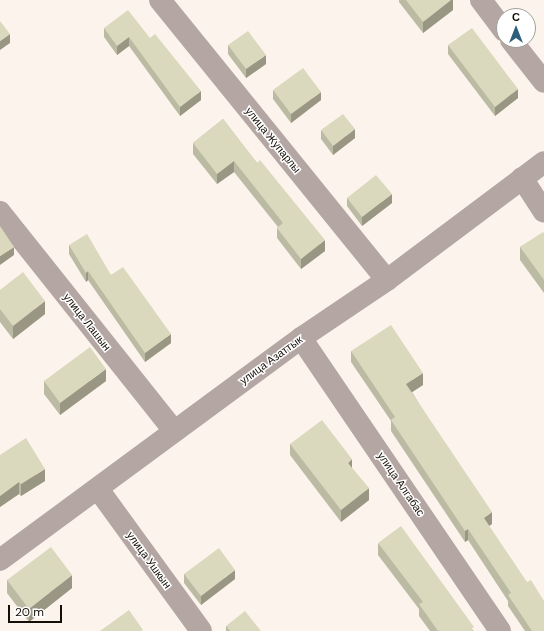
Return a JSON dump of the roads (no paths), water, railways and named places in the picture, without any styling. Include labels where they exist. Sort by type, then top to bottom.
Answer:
[{"type":"street","name":"улица Жупарлы","points":[[160,0],[387,280]]},
{"type":"street","points":[[481,0],[496,20]]},
{"type":"street","points":[[517,48],[544,82]]},
{"type":"street","name":"улица Азаттык","points":[[0,560],[301,338],[387,280],[544,162]]},
{"type":"street","points":[[522,178],[544,212]]},
{"type":"street","name":"улица Лашын","points":[[0,212],[174,431]]},
{"type":"street","name":"улица Алгабас","points":[[301,338],[500,631]]},
{"type":"street","name":"улица Ушкын","points":[[98,489],[201,631]]}]
